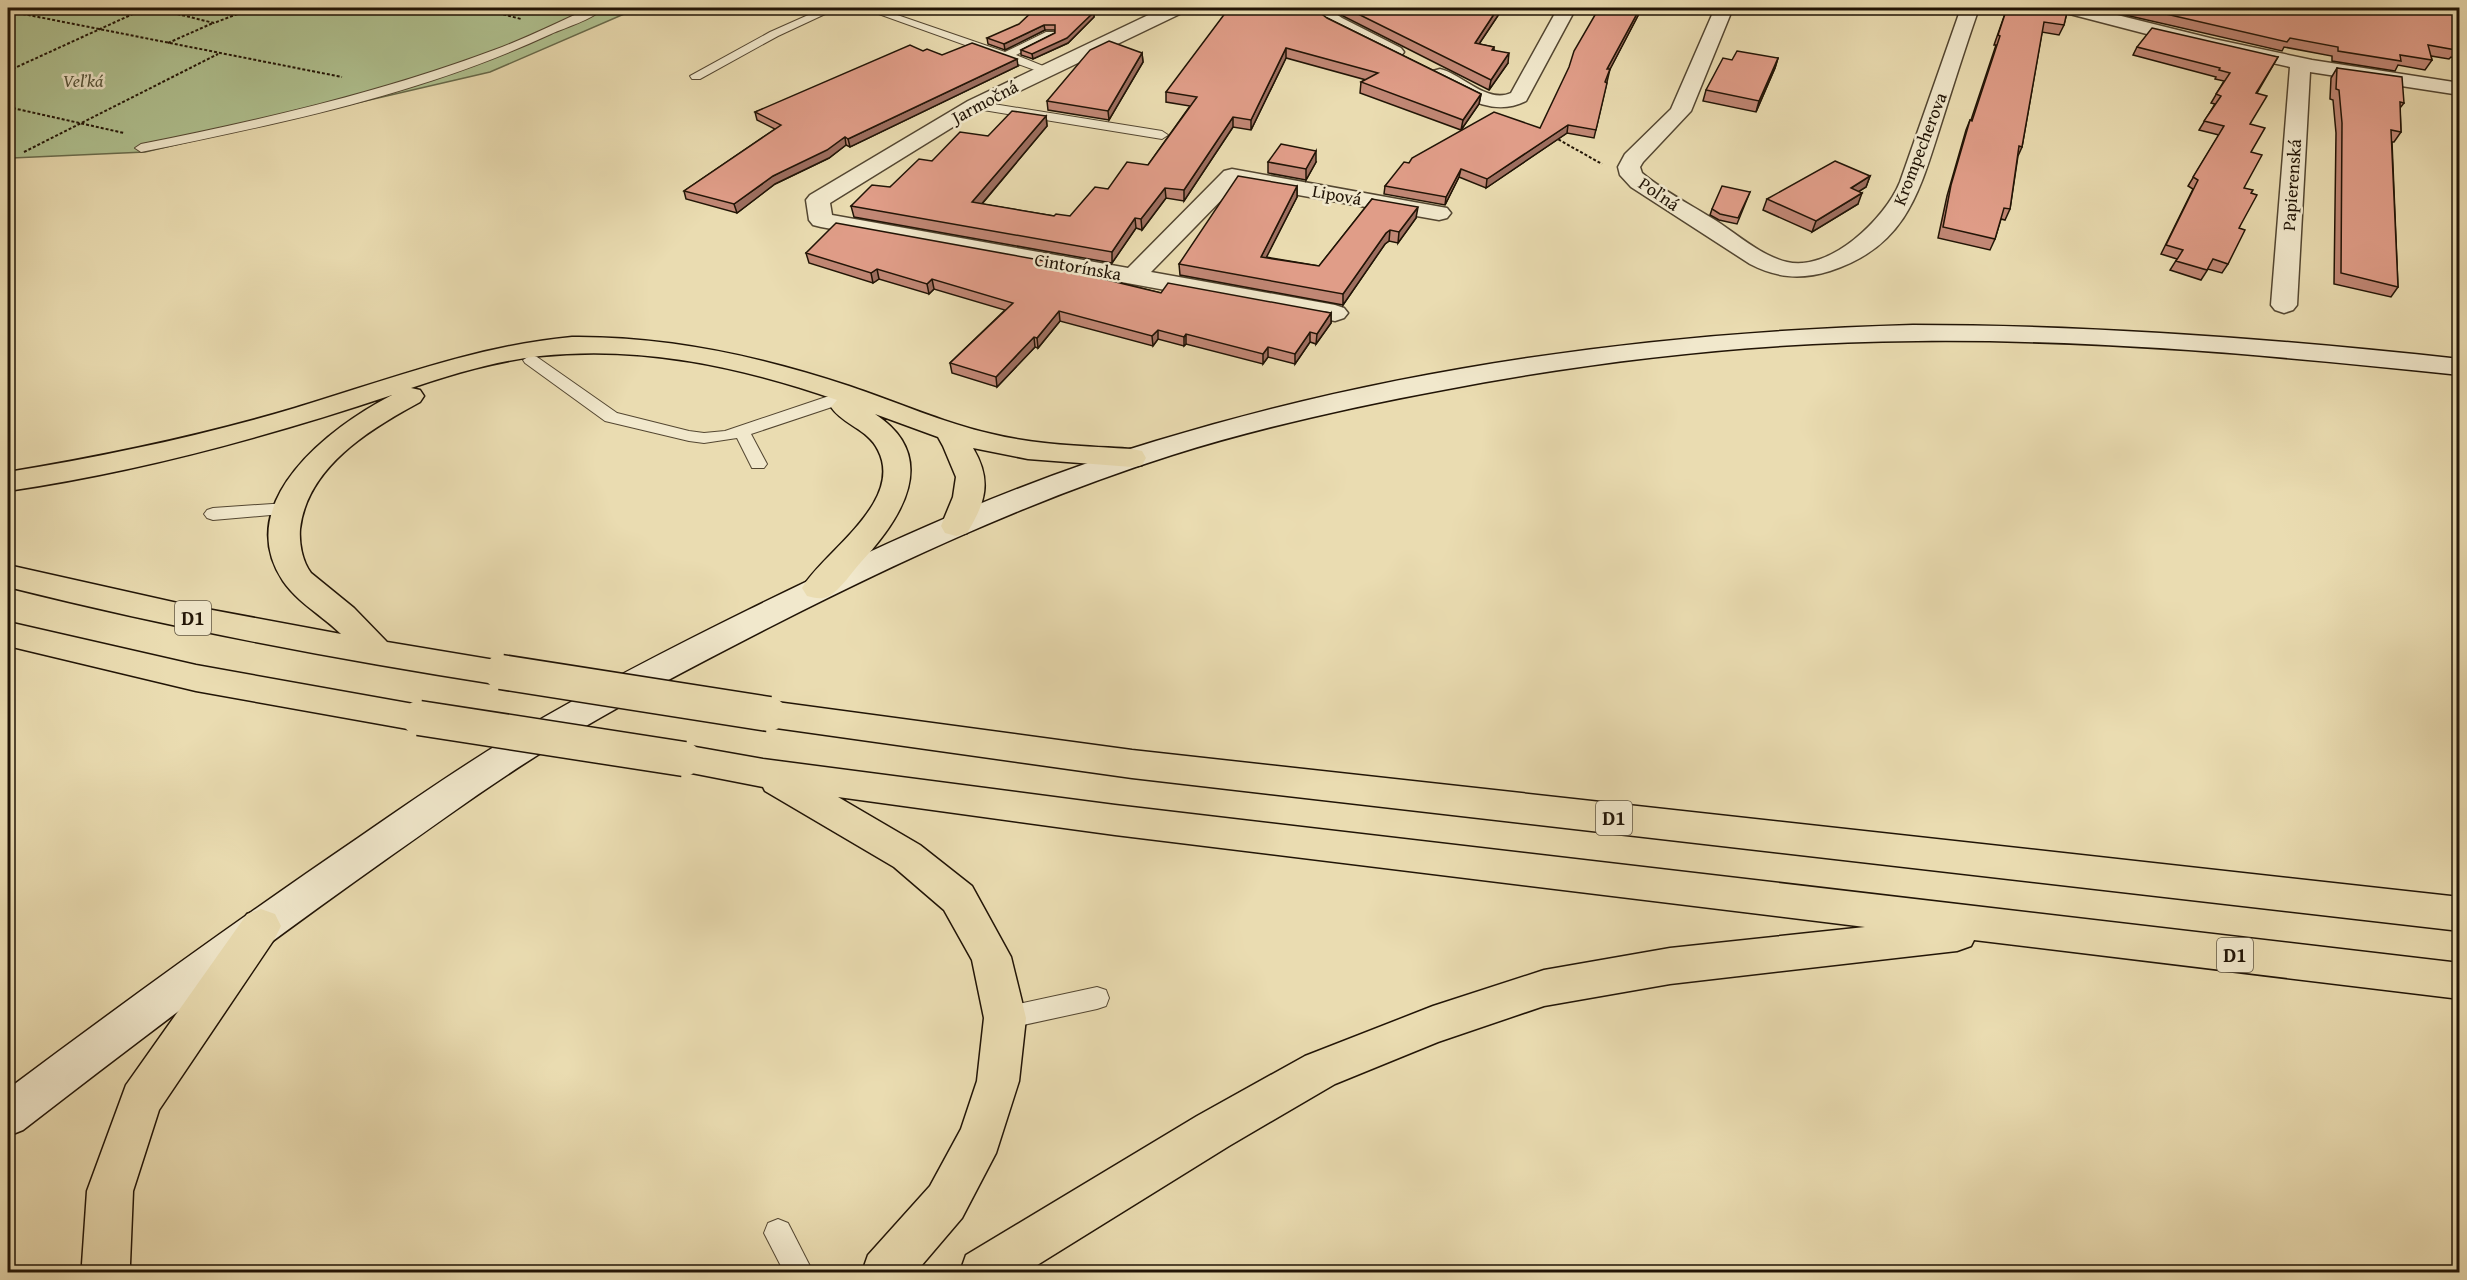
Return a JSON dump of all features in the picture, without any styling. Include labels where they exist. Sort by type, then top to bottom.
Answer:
[{"type":"highway","points":[[8,481],[108,465],[211,442],[461,365],[532,349],[571,345],[648,348],[770,370],[841,392],[948,431],[995,444],[1036,451],[1132,458]]},
{"type":"highway","points":[[380,654],[338,612],[311,592],[291,569],[283,541],[287,509],[308,471],[342,438],[383,409],[428,387],[464,374],[531,360],[568,355],[644,358],[722,370],[832,401],[859,414],[879,429],[892,446],[899,466],[895,489],[883,515],[862,544],[818,588]]},
{"type":"highway","points":[[948,431],[969,464],[974,480],[969,500],[956,526]]},
{"type":"highway","name":"D1","points":[[8,576],[238,628],[380,654],[770,714],[1132,764],[2460,915]]},
{"type":"highway","name":"D1","points":[[8,634],[196,678],[419,718],[763,773],[1127,821],[2460,981]]},
{"type":"highway","points":[[763,773],[907,855],[958,898],[992,957],[1005,1018],[998,1081],[980,1138],[946,1202],[885,1272]]},
{"type":"highway","points":[[108,1272],[106,1264],[110,1191],[141,1100],[261,926]]},
{"type":"highway","points":[[983,1272],[1213,1131],[1320,1070],[1433,1025],[1521,995],[1544,988],[1670,966],[2011,928]]},
{"type":"street","name":"Jarmočná","points":[[821,220],[818,200],[975,105],[1177,8]]},
{"type":"street","points":[[1315,8],[1335,22],[1483,97],[1504,104],[1519,97],[1567,8]]},
{"type":"street","name":"Poľná","points":[[1724,8],[1680,111],[1633,159],[1629,167],[1631,175],[1759,258],[1777,267],[1797,270]]},
{"type":"street","name":"Krompecherova","points":[[1797,270],[1816,268],[1845,255],[1878,231],[1895,213],[1911,183],[1970,8]]},
{"type":"street","points":[[2069,8],[2300,65],[2383,80],[2460,89]]},
{"type":"street","name":"Papierenská","points":[[2284,306],[2300,65]]},
{"type":"street","name":"Lipová","points":[[1133,277],[1232,176],[1439,213]]},
{"type":"street","name":"Cintorínska","points":[[821,220],[1335,313]]},
{"type":"street","points":[[8,1115],[261,926],[516,751],[620,691],[818,588],[956,526],[1132,458],[1291,413],[1453,379],[1590,357],[1744,340],[1837,334],[2075,335],[2240,345],[2460,367]]},
{"type":"lane","points":[[141,148],[368,95],[486,57],[598,8]]},
{"type":"lane","points":[[696,76],[774,34],[832,8]]},
{"type":"lane","points":[[868,8],[1047,70]]},
{"type":"lane","points":[[1005,56],[1050,34]]},
{"type":"lane","points":[[975,105],[1162,135]]},
{"type":"lane","points":[[531,360],[611,417],[704,438],[727,436],[751,449],[832,401]]},
{"type":"lane","points":[[213,514],[287,509]]},
{"type":"lane","points":[[1005,1018],[1097,998]]},
{"type":"lane","points":[[781,1240],[799,1272]]},
{"type":"path","points":[[8,12],[20,8]]},
{"type":"path","points":[[8,70],[146,8]]},
{"type":"path","points":[[153,8],[214,23]]},
{"type":"path","points":[[167,44],[252,8]]},
{"type":"path","points":[[479,8],[520,19],[547,30]]},
{"type":"path","points":[[8,12],[348,78]]},
{"type":"path","points":[[24,152],[218,54]]},
{"type":"path","points":[[1504,104],[1521,119],[1545,133],[1613,170],[1631,175]]},
{"type":"path","points":[[8,107],[168,143]]},
{"type":"green space","name":"Veľká","points":[[8,8],[638,8],[490,72],[145,152],[12,158],[8,157]]},
{"type":"building","points":[[1036,8],[1063,8],[1094,12],[1067,38],[1032,54],[1021,50],[1055,33],[1055,25],[1044,25],[1004,44],[987,38],[1019,24]]},
{"type":"building","points":[[1229,8],[1314,8],[1327,18],[1481,94],[1463,120],[1361,82],[1378,73],[1286,48],[1251,120],[1233,117],[1184,190],[1165,188],[1141,219],[1135,218],[1112,252],[851,206],[872,185],[890,187],[919,159],[932,161],[960,132],[988,136],[1012,111],[1046,116],[972,202],[1054,216],[1056,214],[1070,216],[1095,187],[1108,189],[1127,162],[1148,165],[1197,97],[1166,92]]},
{"type":"building","points":[[1346,8],[1498,8],[1475,43],[1494,47],[1492,50],[1509,53],[1491,80]]},
{"type":"building","points":[[1599,8],[1640,8],[1607,69],[1610,69],[1605,82],[1607,83],[1596,130],[1568,125],[1487,179],[1461,169],[1446,197],[1385,186],[1404,162],[1409,163],[1412,158],[1494,112],[1540,128],[1569,67],[1574,51]]},
{"type":"building","points":[[2007,8],[2068,8],[2064,25],[2044,22],[2022,147],[2019,146],[2010,209],[2004,208],[1995,239],[1943,227],[1951,185]]},
{"type":"building","points":[[2140,8],[2439,8],[2460,12],[2460,48],[2455,47],[2456,50],[2428,45],[2432,60],[2400,55],[2401,61],[2338,51],[2338,47],[2290,38],[2287,42]]},
{"type":"building","points":[[2152,28],[2278,57],[2256,93],[2267,96],[2250,124],[2265,128],[2251,152],[2262,155],[2244,188],[2253,190],[2251,193],[2257,195],[2239,228],[2245,230],[2228,264],[2213,259],[2207,270],[2176,261],[2183,250],[2166,245],[2198,180],[2193,177],[2224,126],[2204,121],[2221,96],[2216,94],[2230,73],[2219,70],[2220,68],[2137,47]]},
{"type":"building","points":[[1109,41],[1142,53],[1108,111],[1047,101],[1090,50]]},
{"type":"building","points":[[972,43],[1017,59],[848,139],[845,137],[827,150],[773,176],[734,204],[684,191],[781,125],[755,112],[910,45],[923,51],[927,49],[942,55]]},
{"type":"building","points":[[1737,51],[1778,58],[1759,101],[1706,90],[1723,58],[1732,60]]},
{"type":"building","points":[[2337,68],[2402,77],[2404,103],[2400,102],[2401,132],[2391,130],[2398,287],[2341,273],[2342,123],[2339,90],[2336,89]]},
{"type":"building","points":[[1281,144],[1316,151],[1306,169],[1268,162]]},
{"type":"building","points":[[1835,161],[1870,176],[1851,188],[1862,193],[1816,221],[1767,199]]},
{"type":"building","points":[[1238,176],[1297,186],[1261,257],[1319,266],[1372,199],[1418,207],[1399,232],[1390,230],[1386,233],[1343,294],[1179,264]]},
{"type":"building","points":[[1722,186],[1750,192],[1738,218],[1720,214],[1712,209]]},
{"type":"building","points":[[836,223],[1100,271],[1095,277],[1161,293],[1168,283],[1331,313],[1317,334],[1310,332],[1295,354],[1268,347],[1263,354],[1186,334],[1184,337],[1158,330],[1152,336],[1059,311],[1037,338],[1034,337],[996,377],[950,363],[1013,303],[932,279],[927,284],[877,269],[871,273],[806,253]]}]
